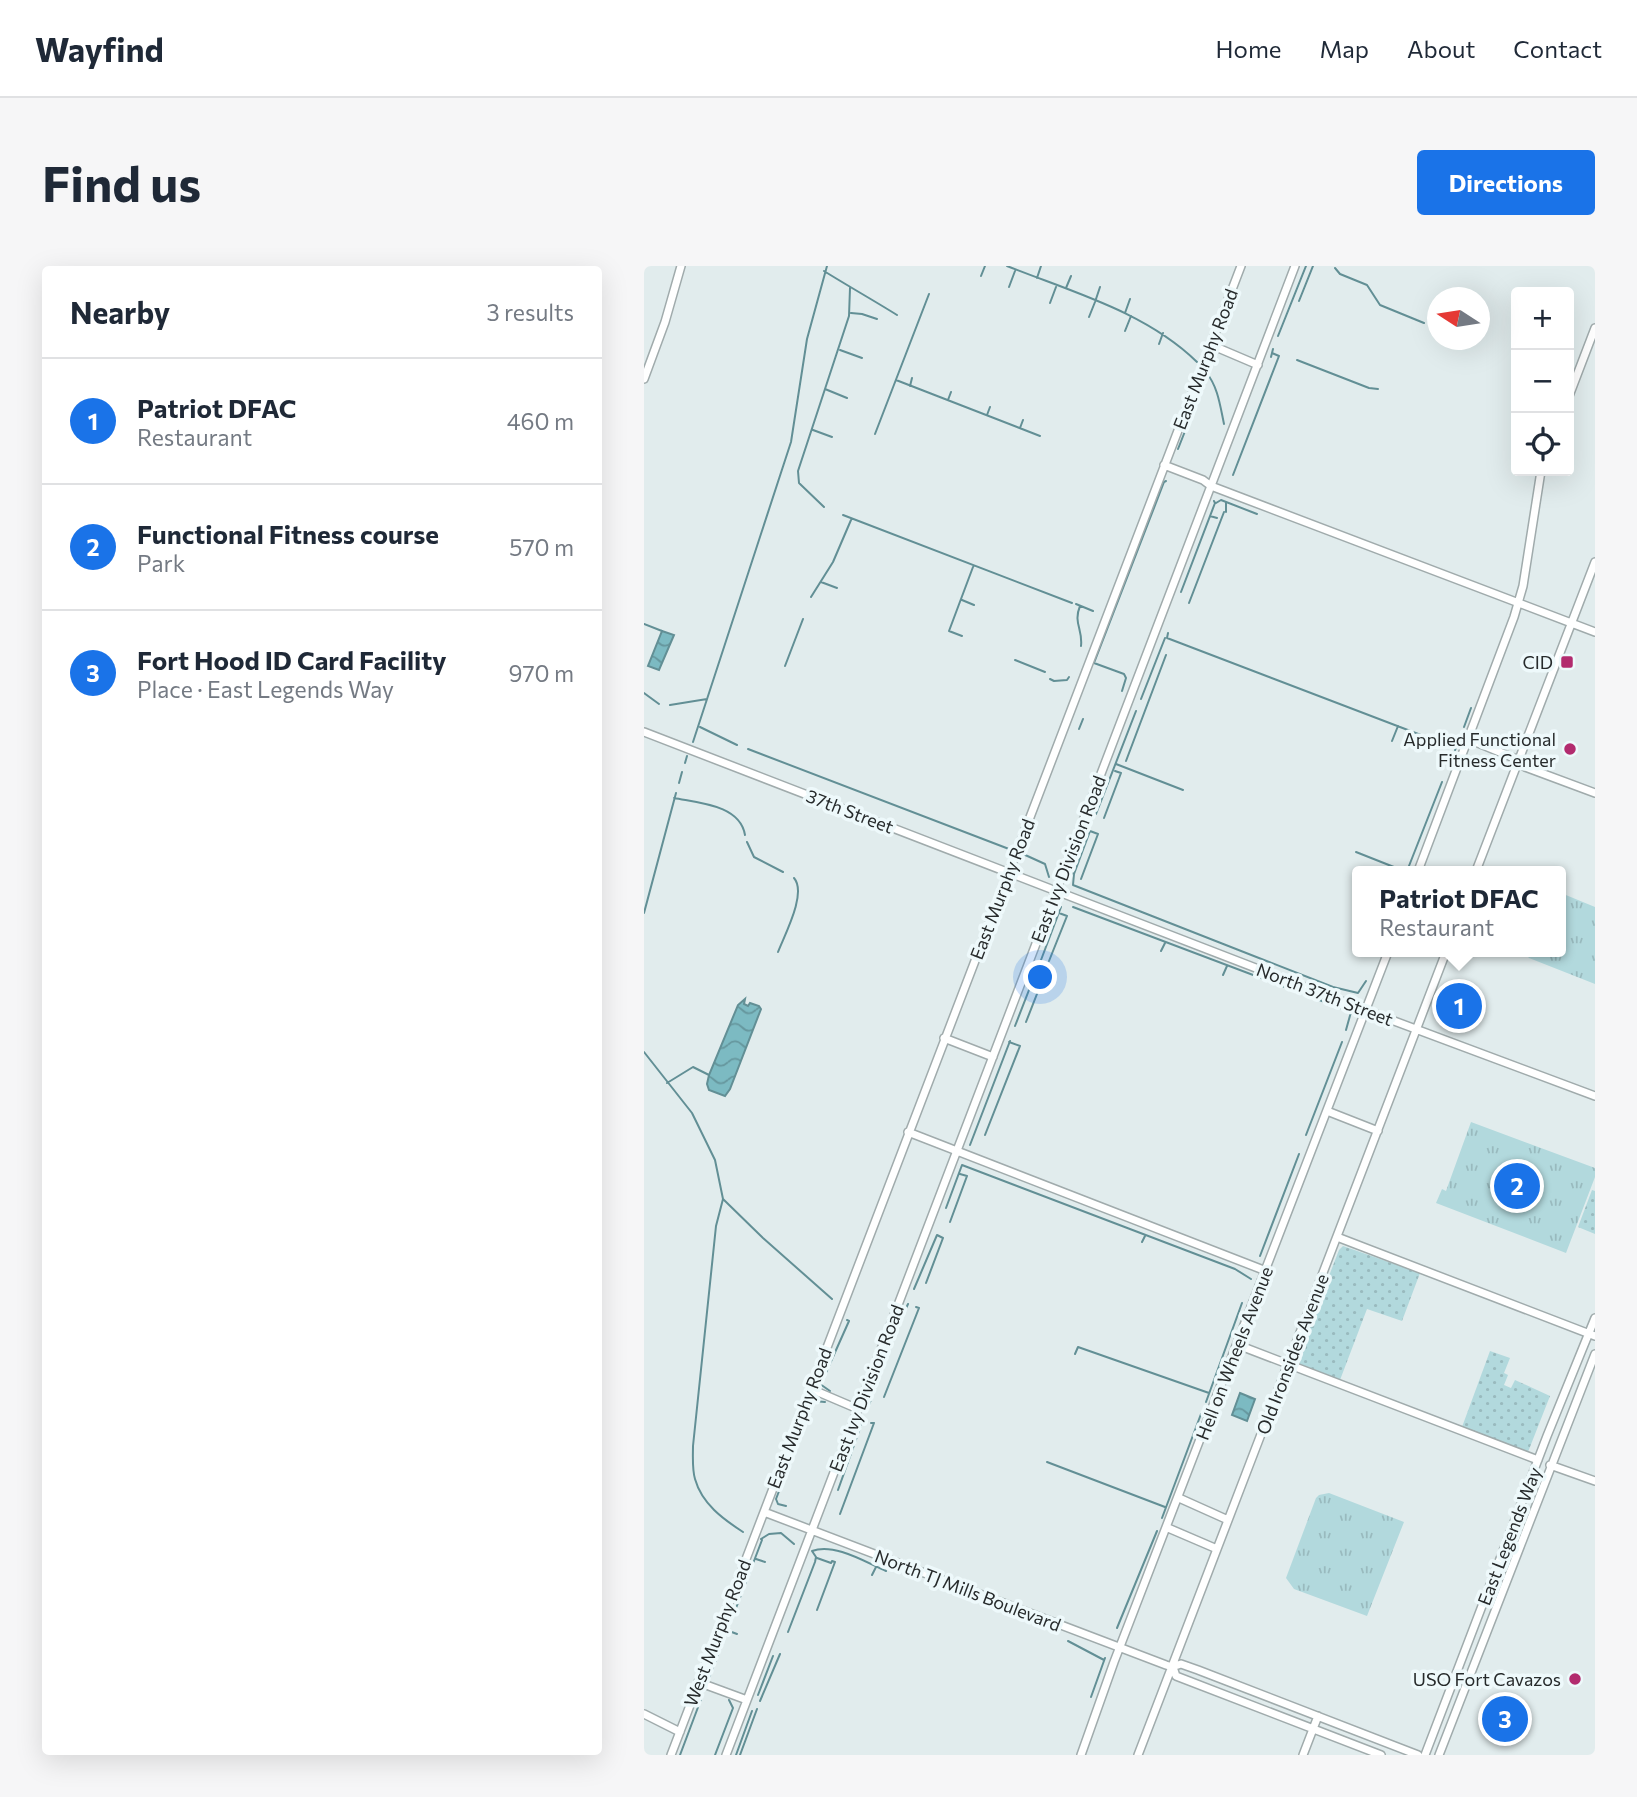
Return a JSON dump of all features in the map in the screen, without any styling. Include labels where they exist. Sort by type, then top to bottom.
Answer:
[{"type":"street","points":[[644,379],[659,340],[681,266]]},
{"type":"street","name":"East Murphy Road","points":[[764,1512],[1241,266]]},
{"type":"street","name":"East Ivy Division Road","points":[[726,1755],[1296,266]]},
{"type":"street","points":[[1574,383],[1595,328]]},
{"type":"street","points":[[1211,345],[1258,365]]},
{"type":"street","points":[[1164,465],[1203,480],[1211,486],[1595,632]]},
{"type":"street","points":[[1420,866],[1519,603],[1540,476]]},
{"type":"street","points":[[1478,866],[1595,562]]},
{"type":"street","name":"37th Street","points":[[644,732],[1057,890]]},
{"type":"street","points":[[1468,739],[1519,760],[1525,767],[1595,793]]},
{"type":"street","name":"North 37th Street","points":[[1057,890],[1595,1096]]},
{"type":"street","name":"Hell on Wheels Avenue","points":[[1081,1755],[1386,957]]},
{"type":"street","name":"Old Ironsides Avenue","points":[[1138,1755],[1444,957]]},
{"type":"street","points":[[944,1038],[993,1057]]},
{"type":"street","points":[[1327,1111],[1378,1130]]},
{"type":"street","points":[[908,1132],[1266,1271]]},
{"type":"street","points":[[1337,1237],[1592,1335]]},
{"type":"street","name":"East Legends Way","points":[[1425,1755],[1547,1436],[1592,1335],[1595,1318]]},
{"type":"street","points":[[1238,1345],[1538,1460],[1543,1467],[1542,1485]]},
{"type":"street","name":"East Legends Way","points":[[1439,1755],[1595,1354]]},
{"type":"street","points":[[811,1389],[858,1409]]},
{"type":"street","points":[[1547,1436],[1546,1454],[1550,1465],[1595,1481]]},
{"type":"street","points":[[1179,1498],[1228,1520]]},
{"type":"street","name":"North TJ Mills Boulevard","points":[[764,1512],[1172,1667],[1181,1664],[1418,1755]]},
{"type":"street","name":"West Murphy Road","points":[[671,1755],[764,1512]]},
{"type":"street","points":[[1168,1528],[1217,1549]]},
{"type":"street","name":"North TJ Mills Boulevard","points":[[1172,1667],[1177,1676],[1381,1755]]},
{"type":"street","points":[[698,1682],[747,1700]]},
{"type":"street","points":[[644,1714],[680,1732]]},
{"type":"street","points":[[1303,1755],[1318,1716]]},
{"type":"green space","points":[[1566,895],[1595,907],[1595,984],[1529,958],[1566,957]]},
{"type":"green space","points":[[1471,1122],[1595,1168],[1595,1177],[1566,1253],[1436,1203],[1442,1189],[1446,1191]]},
{"type":"green space","points":[[1592,1190],[1595,1191],[1595,1234],[1578,1227]]},
{"type":"green space","points":[[1343,1246],[1420,1273],[1402,1321],[1367,1309],[1340,1380],[1300,1364],[1298,1356],[1339,1250]]},
{"type":"green space","points":[[1490,1351],[1510,1358],[1504,1373],[1508,1375],[1504,1385],[1511,1388],[1515,1380],[1550,1396],[1528,1452],[1462,1427]]},
{"type":"green space","points":[[1329,1493],[1404,1522],[1367,1616],[1294,1589],[1286,1578],[1316,1498]]},
{"type":"water","points":[[662,631],[674,635],[659,670],[648,666]]},
{"type":"water","points":[[745,999],[744,1004],[748,1006],[750,1003],[761,1009],[725,1096],[709,1090],[707,1084],[738,1005]]},
{"type":"water","points":[[1240,1393],[1255,1399],[1247,1421],[1232,1415]]},
{"type":"waterway","points":[[693,742],[791,442],[807,339],[827,266]]},
{"type":"waterway","points":[[981,276],[985,266]]},
{"type":"waterway","points":[[1007,266],[1132,317],[1177,345],[1197,362]]},
{"type":"waterway","points":[[1037,278],[1041,266]]},
{"type":"waterway","points":[[1278,336],[1306,266]]},
{"type":"waterway","points":[[1299,301],[1313,266]]},
{"type":"waterway","points":[[1335,268],[1340,274],[1367,285],[1380,305],[1424,323]]},
{"type":"waterway","points":[[824,271],[897,315]]},
{"type":"waterway","points":[[1009,287],[1015,271]]},
{"type":"waterway","points":[[1066,288],[1071,276]]},
{"type":"waterway","points":[[1050,303],[1056,287]]},
{"type":"waterway","points":[[1096,299],[1100,287]]},
{"type":"waterway","points":[[824,507],[799,483],[798,471],[849,316],[850,288]]},
{"type":"waterway","points":[[875,434],[929,294]]},
{"type":"waterway","points":[[1125,313],[1130,299]]},
{"type":"waterway","points":[[1089,317],[1095,302]]},
{"type":"waterway","points":[[851,313],[877,319]]},
{"type":"waterway","points":[[1125,331],[1131,316]]},
{"type":"waterway","points":[[1159,344],[1163,333]]},
{"type":"waterway","points":[[1271,357],[1273,349]]},
{"type":"waterway","points":[[840,350],[862,358]]},
{"type":"waterway","points":[[1233,475],[1279,356],[1272,353]]},
{"type":"waterway","points":[[1297,360],[1378,389]]},
{"type":"waterway","points":[[1206,372],[1216,390],[1224,424]]},
{"type":"waterway","points":[[910,386],[912,378]]},
{"type":"waterway","points":[[896,380],[1040,436]]},
{"type":"waterway","points":[[825,389],[847,398]]},
{"type":"waterway","points":[[948,400],[951,392]]},
{"type":"waterway","points":[[987,415],[990,407]]},
{"type":"waterway","points":[[1178,449],[1191,416]]},
{"type":"waterway","points":[[1020,428],[1023,420]]},
{"type":"waterway","points":[[813,430],[832,437]]},
{"type":"waterway","points":[[1122,691],[1126,678],[1124,674],[1094,663],[1166,481]]},
{"type":"waterway","points":[[1216,503],[1221,500],[1257,514]]},
{"type":"waterway","points":[[1181,592],[1214,501]]},
{"type":"waterway","points":[[1226,503],[1226,512]]},
{"type":"waterway","points":[[1189,603],[1224,512]]},
{"type":"waterway","points":[[843,515],[1072,603]]},
{"type":"waterway","points":[[1210,516],[1217,518]]},
{"type":"waterway","points":[[811,597],[833,562],[851,520]]},
{"type":"waterway","points":[[962,636],[949,631],[973,567]]},
{"type":"waterway","points":[[821,582],[837,588]]},
{"type":"waterway","points":[[962,600],[974,605]]},
{"type":"waterway","points":[[1076,604],[1093,611]]},
{"type":"waterway","points":[[1080,606],[1077,617],[1081,646]]},
{"type":"waterway","points":[[785,666],[803,619]]},
{"type":"waterway","points":[[644,624],[662,631]]},
{"type":"waterway","points":[[1168,633],[1167,638],[1455,748]]},
{"type":"waterway","points":[[1141,699],[1165,638]]},
{"type":"waterway","points":[[1126,761],[1166,655]]},
{"type":"waterway","points":[[1015,660],[1045,672]]},
{"type":"waterway","points":[[1050,679],[1067,680],[1069,677]]},
{"type":"waterway","points":[[644,693],[659,704]]},
{"type":"waterway","points":[[670,705],[707,699]]},
{"type":"waterway","points":[[1464,727],[1471,708]]},
{"type":"waterway","points":[[1096,814],[1136,711]]},
{"type":"waterway","points":[[1079,729],[1083,719]]},
{"type":"waterway","points":[[1392,741],[1398,726]]},
{"type":"waterway","points":[[700,727],[737,745]]},
{"type":"waterway","points":[[1455,750],[1458,743]]},
{"type":"waterway","points":[[748,749],[1009,849]]},
{"type":"waterway","points":[[685,763],[687,756]]},
{"type":"waterway","points":[[1116,764],[1183,790]]},
{"type":"waterway","points":[[1104,818],[1121,773],[1115,771]]},
{"type":"waterway","points":[[679,783],[682,772]]},
{"type":"waterway","points":[[1409,866],[1442,782]]},
{"type":"waterway","points":[[644,913],[676,793]]},
{"type":"waterway","points":[[674,798],[727,811],[742,825],[745,835]]},
{"type":"waterway","points":[[1071,873],[1074,874],[1090,831],[1098,834],[1081,879]]},
{"type":"waterway","points":[[747,842],[754,857],[783,872]]},
{"type":"waterway","points":[[1356,852],[1391,866]]},
{"type":"waterway","points":[[1023,854],[1045,864],[1049,877]]},
{"type":"waterway","points":[[1074,874],[1073,885],[1333,987],[1358,993],[1366,981]]},
{"type":"waterway","points":[[778,952],[796,903],[798,893],[794,878]]},
{"type":"waterway","points":[[1041,960],[1061,907]]},
{"type":"waterway","points":[[1073,907],[1351,1012],[1346,1030]]},
{"type":"waterway","points":[[1049,961],[1067,916],[1059,913]]},
{"type":"waterway","points":[[1161,951],[1165,943]]},
{"type":"waterway","points":[[1223,975],[1227,966]]},
{"type":"waterway","points":[[1015,1026],[1036,972]]},
{"type":"waterway","points":[[1026,1022],[1044,976],[1037,974]]},
{"type":"waterway","points":[[970,1145],[1010,1041]]},
{"type":"waterway","points":[[985,1135],[1020,1046],[1009,1042]]},
{"type":"waterway","points":[[1306,1135],[1342,1042]]},
{"type":"waterway","points":[[644,1052],[692,1113],[715,1160],[723,1199],[832,1299]]},
{"type":"waterway","points":[[667,1083],[693,1067],[709,1075]]},
{"type":"waterway","points":[[1260,1256],[1299,1154]]},
{"type":"waterway","points":[[946,1208],[962,1165],[1235,1269],[1251,1279]]},
{"type":"waterway","points":[[950,1222],[967,1176],[960,1174]]},
{"type":"waterway","points":[[723,1199],[716,1226],[693,1467],[698,1488],[708,1503],[743,1532]]},
{"type":"waterway","points":[[914,1289],[937,1235],[943,1238],[926,1283]]},
{"type":"waterway","points":[[1142,1242],[1145,1236]]},
{"type":"waterway","points":[[1206,1402],[1242,1303]]},
{"type":"waterway","points":[[903,1315],[908,1304]]},
{"type":"waterway","points":[[884,1397],[919,1308],[916,1307]]},
{"type":"waterway","points":[[820,1386],[849,1321],[847,1320]]},
{"type":"waterway","points":[[1075,1354],[1078,1347],[1209,1393]]},
{"type":"waterway","points":[[820,1384],[830,1391]]},
{"type":"waterway","points":[[869,1405],[871,1394]]},
{"type":"waterway","points":[[786,1506],[778,1504],[776,1499],[814,1400]]},
{"type":"waterway","points":[[814,1401],[825,1402]]},
{"type":"waterway","points":[[1162,1518],[1201,1414]]},
{"type":"waterway","points":[[838,1490],[863,1420]]},
{"type":"waterway","points":[[840,1514],[874,1423],[871,1423]]},
{"type":"waterway","points":[[1047,1462],[1165,1507]]},
{"type":"waterway","points":[[1117,1628],[1157,1531]]},
{"type":"waterway","points":[[761,1539],[769,1534],[781,1533],[794,1544]]},
{"type":"waterway","points":[[733,1616],[762,1540]]},
{"type":"waterway","points":[[788,1632],[815,1562],[816,1557],[812,1551],[840,1551],[886,1571]]},
{"type":"waterway","points":[[817,1558],[835,1562],[817,1610]]},
{"type":"waterway","points":[[756,1559],[765,1562]]},
{"type":"waterway","points":[[872,1575],[876,1567]]},
{"type":"waterway","points":[[709,1678],[728,1629]]},
{"type":"waterway","points":[[729,1631],[737,1634]]},
{"type":"waterway","points":[[1068,1641],[1104,1660]]},
{"type":"waterway","points":[[760,1701],[780,1654]]},
{"type":"waterway","points":[[758,1695],[773,1656]]},
{"type":"waterway","points":[[1091,1697],[1105,1658]]},
{"type":"waterway","points":[[680,1755],[703,1694]]},
{"type":"waterway","points":[[715,1755],[733,1708],[729,1700]]},
{"type":"waterway","points":[[740,1755],[757,1709]]},
{"type":"waterway","points":[[736,1755],[752,1711]]},
{"type":"place","name":"CID","points":[[1567,662]]},
{"type":"place","name":"Applied Functional Fitness Center","points":[[1570,749]]},
{"type":"place","name":"Patriot DFAC","points":[[1459,1006]]},
{"type":"place","name":"Functional Fitness course","points":[[1517,1186]]},
{"type":"place","name":"USO Fort Cavazos","points":[[1575,1679]]},
{"type":"place","name":"Fort Hood ID Card Facility","points":[[1505,1719]]}]
